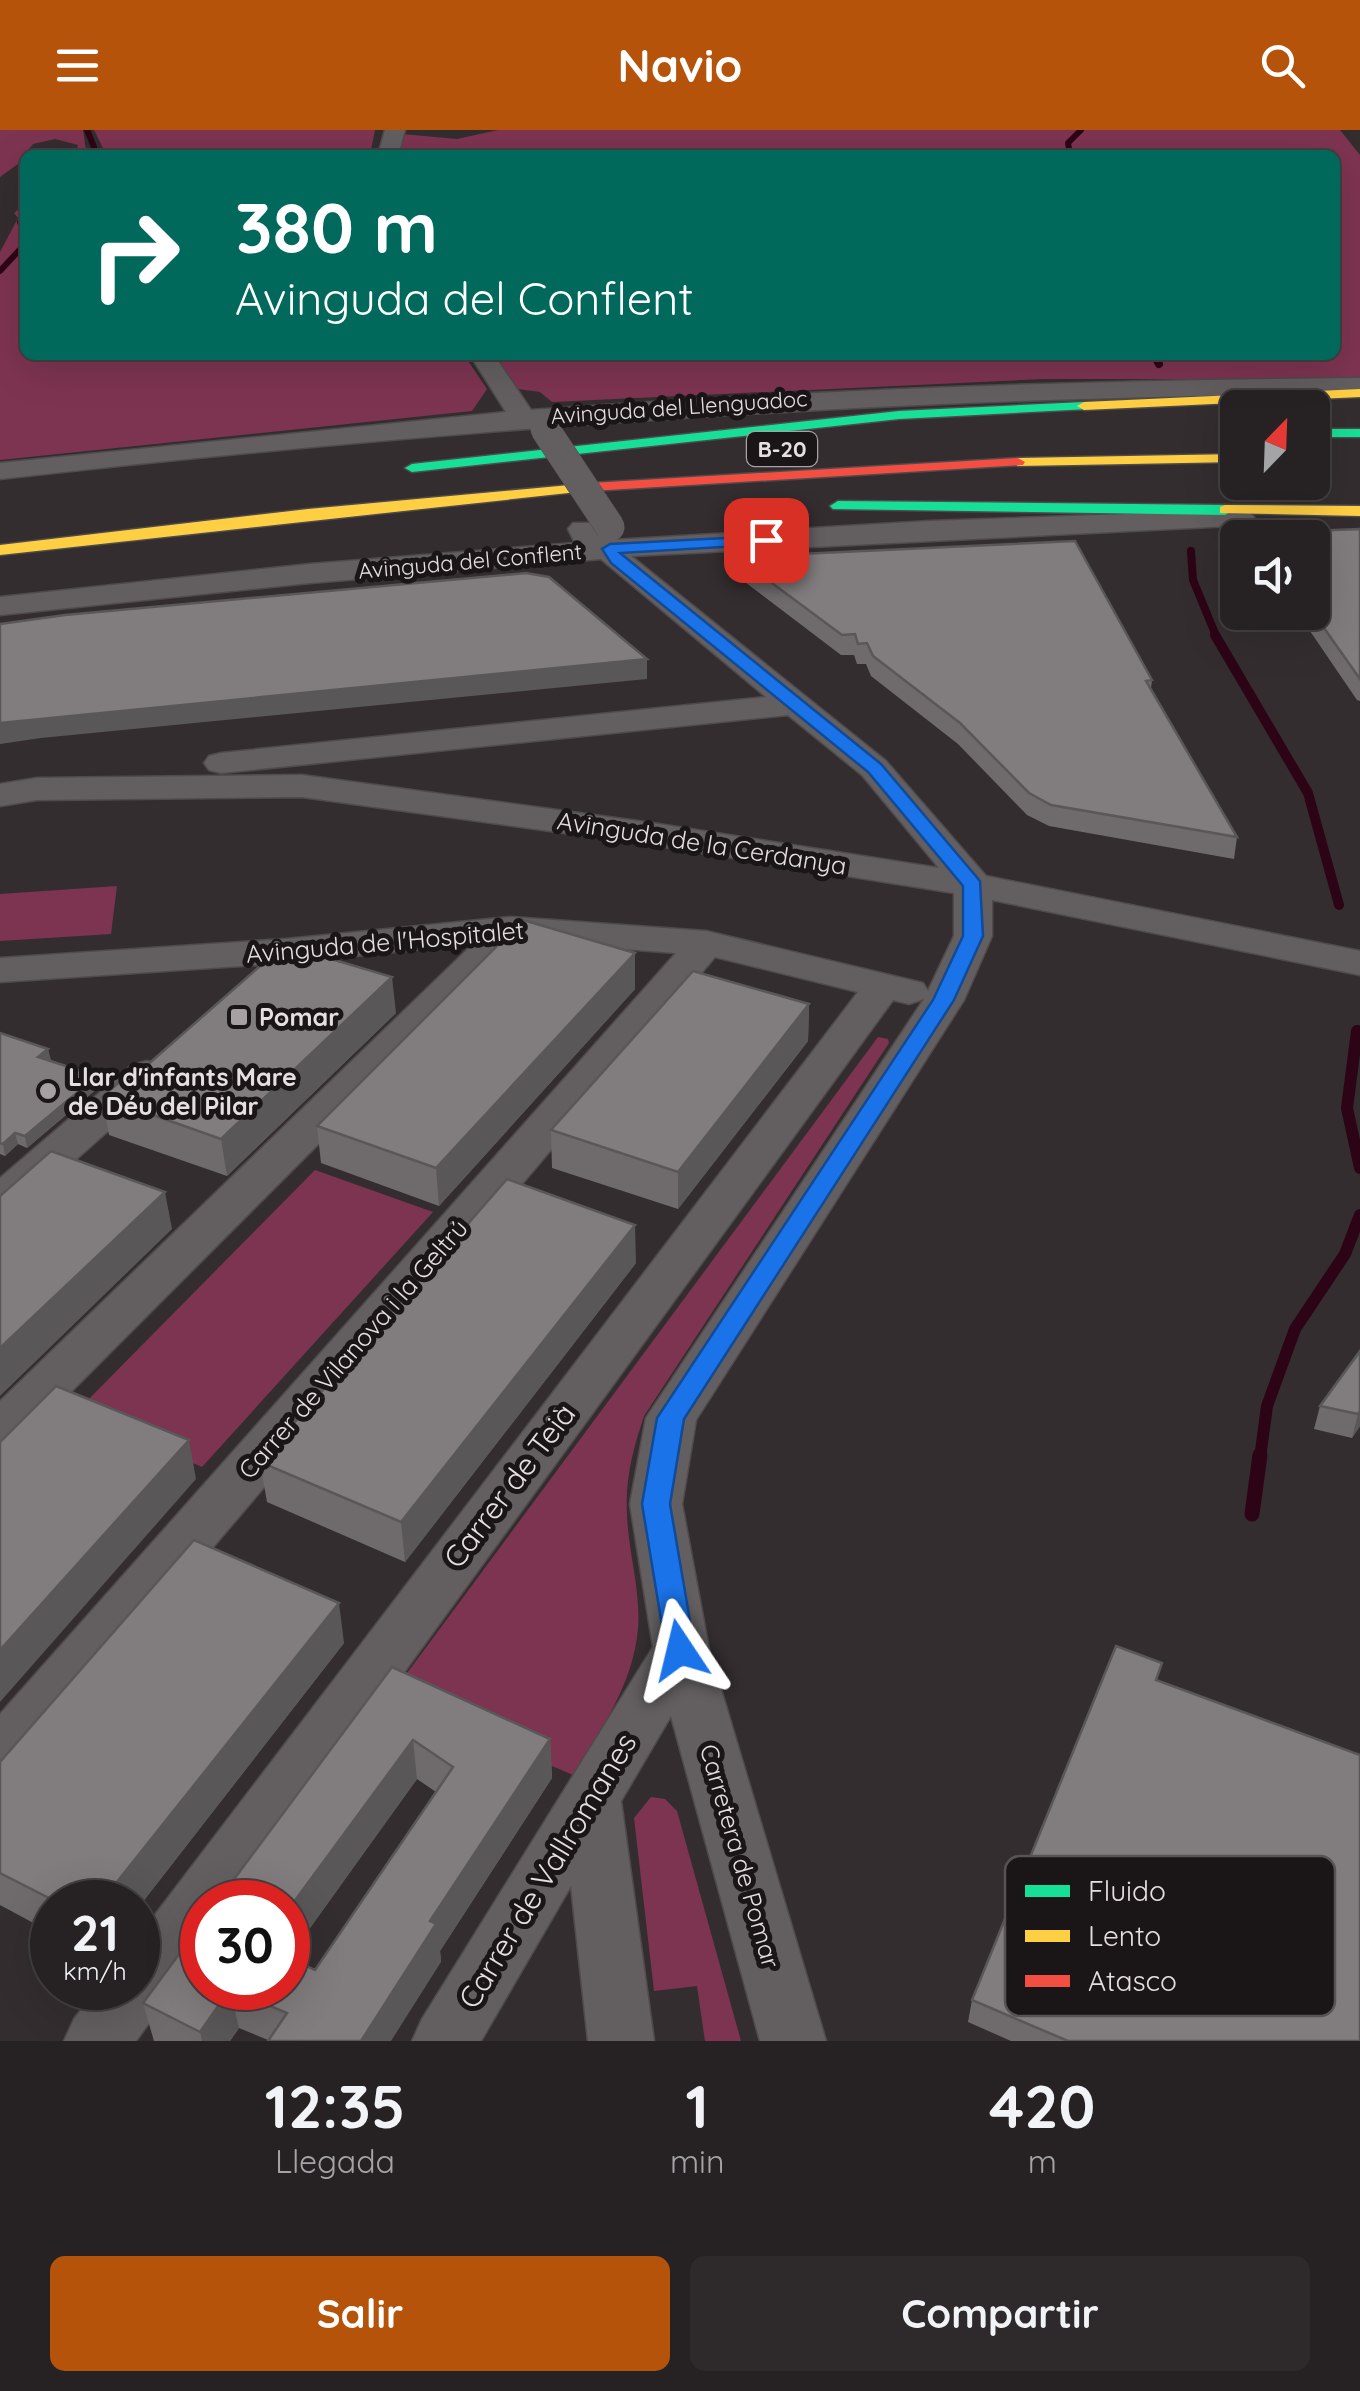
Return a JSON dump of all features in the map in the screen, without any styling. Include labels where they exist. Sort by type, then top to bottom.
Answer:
[{"type":"highway","name":"B-20","points":[[819,447],[388,475],[477,459],[899,415],[1360,390]]},
{"type":"highway","points":[[1330,433],[1360,433]]},
{"type":"highway","points":[[974,441],[1070,438]]},
{"type":"highway","name":"B-20","points":[[0,550],[345,509],[768,474],[1220,459]]},
{"type":"highway","points":[[345,509],[506,510],[704,504]]},
{"type":"highway","points":[[821,506],[1360,513]]},
{"type":"street","points":[[485,360],[617,560],[874,768],[973,885]]},
{"type":"street","name":"Avinguda del Llenguadoc","points":[[0,470],[217,445],[778,400],[1039,390],[1360,390]]},
{"type":"street","name":"Avinguda del Conflent","points":[[0,606],[601,535],[1360,513]]},
{"type":"street","points":[[683,716],[726,681],[737,655]]},
{"type":"street","name":"Avinguda de la Cerdanya","points":[[0,795],[209,764],[796,704]]},
{"type":"street","name":"Avinguda de la Cerdanya","points":[[37,789],[302,786],[973,885],[1360,964]]},
{"type":"street","points":[[854,866],[905,845],[920,822]]},
{"type":"street","name":"Carretera de Pomar","points":[[793,2041],[680,1650],[656,1504],[671,1418],[944,1000],[973,936],[973,885]]},
{"type":"street","points":[[0,1432],[511,928]]},
{"type":"street","name":"Avinguda de l'Hospitalet","points":[[0,970],[286,951],[511,928],[706,943],[944,1000]]},
{"type":"street","name":"Carrer de Vilanova i la Geltrú","points":[[0,1755],[706,943]]},
{"type":"street","points":[[244,988],[286,951]]},
{"type":"street","name":"Carrer de Teià","points":[[160,1956],[883,986]]},
{"type":"street","points":[[0,1202],[174,1050]]},
{"type":"street","name":"Carrer de Vallromanes","points":[[445,2041],[680,1650]]},
{"type":"street","points":[[592,1802],[620,2041]]},
{"type":"street","name":"Carrer de Teià","points":[[97,2041],[120,2010]]},
{"type":"shaded area","points":[[0,130],[83,130],[86,150],[76,150],[78,145],[55,139],[33,144],[28,150],[20,150],[20,161],[0,177]]},
{"type":"shaded area","points":[[94,130],[375,130],[371,150],[104,150]]},
{"type":"shaded area","points":[[498,130],[1340,130],[1360,155],[1360,379],[1043,379],[552,402],[540,392],[518,389],[496,360],[1340,360],[1340,150],[395,150],[402,134],[457,139]]},
{"type":"shaded area","points":[[20,208],[20,360],[467,360],[487,389],[472,411],[0,460],[0,252],[18,218],[14,213]]},
{"type":"shaded area","points":[[117,886],[111,934],[0,941],[0,894]]},
{"type":"shaded area","points":[[878,1037],[888,1039],[889,1043],[644,1416],[627,1489],[638,1600],[635,1649],[623,1688],[573,1775],[390,1696]]},
{"type":"shaded area","points":[[315,1170],[433,1212],[202,1467],[75,1413]]},
{"type":"shaded area","points":[[651,1797],[665,1799],[677,1811],[741,2041],[705,2041],[697,1986],[654,1991],[634,1818]]},
{"type":"building","points":[[1360,529],[1360,679],[1325,630],[1330,630],[1330,530]]},
{"type":"building","points":[[1075,541],[1152,680],[1146,681],[1237,837],[1051,805],[1029,793],[960,723],[873,656],[867,643],[858,644],[855,634],[842,635],[737,557]]},
{"type":"building","points":[[526,573],[549,577],[647,659],[0,723],[0,624]]},
{"type":"building","points":[[523,920],[635,953],[436,1168],[317,1126]]},
{"type":"building","points":[[284,945],[392,977],[221,1139],[102,1097],[139,1065],[145,1067]]},
{"type":"building","points":[[693,971],[809,1004],[678,1172],[551,1130]]},
{"type":"building","points":[[0,1033],[48,1049],[38,1057],[97,1076],[25,1136],[15,1133],[3,1144],[0,1143]]},
{"type":"building","points":[[51,1151],[165,1192],[0,1348],[0,1196]]},
{"type":"building","points":[[507,1179],[635,1225],[401,1522],[260,1462]]},
{"type":"building","points":[[1360,1351],[1358,1414],[1320,1406]]},
{"type":"building","points":[[56,1386],[189,1440],[0,1650],[0,1442]]},
{"type":"building","points":[[194,1540],[339,1603],[119,1880],[30,1880],[30,1888],[0,1873],[0,1762]]},
{"type":"building","points":[[1116,1646],[1162,1663],[1156,1680],[1360,1755],[1360,2041],[1068,2041],[1009,2016],[1335,2016],[1335,1856],[1031,1856]]},
{"type":"building","points":[[392,1667],[550,1739],[430,1921],[436,1924],[361,2041],[268,2041],[287,2013],[280,2010],[310,2010],[310,1968],[315,1970],[453,1767],[413,1740],[310,1880],[233,1880]]},
{"type":"building","points":[[1005,1919],[1005,2014],[972,2000]]},
{"type":"building","points":[[180,1953],[180,2010],[215,2010],[200,2032],[157,2010],[160,2010],[160,1980]]},
{"type":"waterway","points":[[87,130],[92,150]]},
{"type":"waterway","points":[[1069,150],[1068,143],[1081,130]]},
{"type":"waterway","points":[[0,271],[20,249]]},
{"type":"waterway","points":[[1157,360],[1159,364]]},
{"type":"waterway","points":[[1191,551],[1193,580],[1217,638]]},
{"type":"waterway","points":[[1215,635],[1308,793],[1339,905]]},
{"type":"waterway","points":[[1357,1031],[1347,1108],[1360,1168]]},
{"type":"waterway","points":[[1260,1458],[1267,1406],[1295,1329],[1345,1254],[1360,1215]]},
{"type":"waterway","points":[[1252,1514],[1260,1455]]},
{"type":"traffic: fast","points":[[412,468],[899,415],[1084,406]]},
{"type":"traffic: fast","points":[[1330,433],[1360,433]]},
{"type":"traffic: fast","points":[[838,506],[1225,510]]},
{"type":"traffic: slow","points":[[1084,406],[1360,393]]},
{"type":"traffic: slow","points":[[1018,462],[1220,458]]},
{"type":"traffic: slow","points":[[0,550],[308,514],[591,487]]},
{"type":"traffic: slow","points":[[1225,510],[1360,511]]},
{"type":"traffic: jam","points":[[591,487],[1018,462]]},
{"type":"place","name":"Pomar","points":[[239,1017]]},
{"type":"place","name":"Llar d'infants Mare de Déu del Pilar","points":[[48,1091]]},
{"type":"route","points":[[680,1650],[656,1504],[671,1418],[944,1000],[973,936],[973,885],[874,768],[617,560],[610,549],[766,540]]}]
